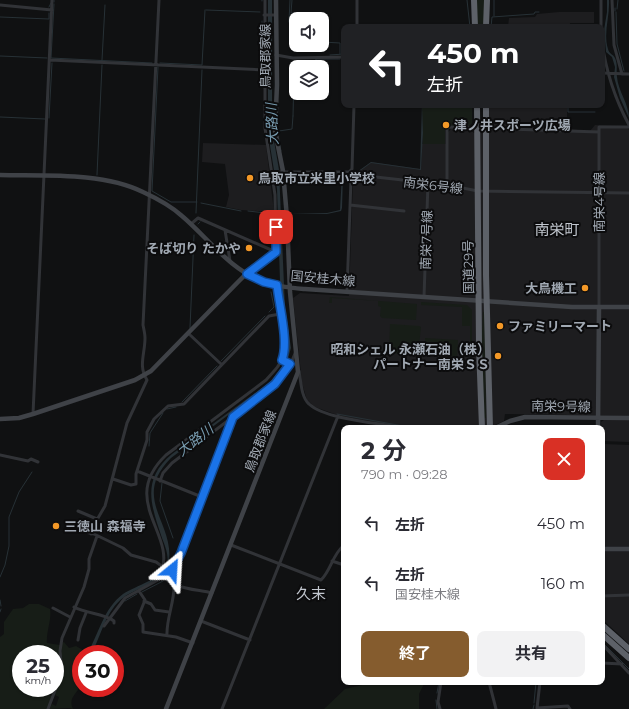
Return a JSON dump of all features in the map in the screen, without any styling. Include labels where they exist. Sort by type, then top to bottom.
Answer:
[{"type":"highway","points":[[473,0],[475,24]]},
{"type":"highway","points":[[486,24],[488,0]]},
{"type":"highway","name":"国道29号","points":[[477,108],[479,369],[482,425]]},
{"type":"highway","name":"国道29号","points":[[486,108],[487,301],[490,425]]},
{"type":"highway","points":[[605,628],[629,649]]},
{"type":"highway","points":[[605,637],[629,658]]},
{"type":"main road","name":"鳥取郡家線","points":[[168,708],[291,393],[298,367],[288,287],[287,218],[282,171],[275,131],[277,85],[276,0]]},
{"type":"main road","name":"国安桂木線","points":[[0,175],[45,176],[111,182],[133,188],[170,207],[191,224],[230,261],[247,274],[264,282],[278,285],[347,292],[487,301],[599,307],[629,307]]},
{"type":"main road","points":[[0,419],[19,418],[33,414],[135,380],[151,371],[247,274],[276,252]]},
{"type":"main road","points":[[598,425],[599,307]]},
{"type":"main road","name":"南栄9号線","points":[[501,425],[525,417],[629,418]]},
{"type":"main road","points":[[605,549],[629,549]]},
{"type":"street","points":[[33,414],[52,0]]},
{"type":"street","points":[[91,534],[97,519],[105,506],[124,432],[148,380],[144,375],[142,360],[145,338],[144,325],[159,0]]},
{"type":"street","points":[[191,224],[198,218],[276,252],[275,195],[265,128],[265,0]]},
{"type":"street","points":[[357,0],[357,24]]},
{"type":"street","points":[[601,0],[601,24]]},
{"type":"street","points":[[612,0],[614,45],[623,74]]},
{"type":"street","points":[[0,5],[52,10]]},
{"type":"street","points":[[265,15],[275,15]]},
{"type":"street","points":[[447,185],[447,127],[599,132],[599,127],[629,126],[618,103],[605,52]]},
{"type":"street","points":[[276,55],[294,58],[341,57]]},
{"type":"street","points":[[50,60],[265,70]]},
{"type":"street","points":[[605,74],[629,74]]},
{"type":"street","points":[[272,172],[349,172],[352,169],[354,108]]},
{"type":"street","name":"南栄4号線","points":[[599,132],[599,307]]},
{"type":"street","name":"南栄6号線","points":[[347,292],[351,179],[358,175],[447,185],[478,191],[629,193]]},
{"type":"street","name":"南栄7号線","points":[[424,297],[428,183]]},
{"type":"street","points":[[350,205],[404,211]]},
{"type":"street","points":[[225,230],[230,261]]},
{"type":"street","points":[[212,593],[174,584],[163,578],[161,573],[163,567],[163,550],[148,508],[148,486],[156,466],[166,454],[266,380],[275,371],[282,360],[285,342],[280,314],[278,285]]},
{"type":"street","points":[[113,479],[131,485],[136,484],[137,471],[147,440],[147,432],[157,415],[168,406],[185,403],[269,316],[280,314]]},
{"type":"street","points":[[189,334],[221,364]]},
{"type":"street","points":[[159,481],[163,473],[172,463],[275,384],[290,364],[296,350]]},
{"type":"street","points":[[282,360],[290,364]]},
{"type":"street","points":[[298,367],[305,399],[309,404],[338,416],[388,425]]},
{"type":"street","points":[[222,709],[338,416]]},
{"type":"street","points":[[104,626],[125,598],[163,578],[172,570],[181,553],[233,417]]},
{"type":"street","points":[[0,455],[28,461],[31,459],[38,462]]},
{"type":"street","points":[[137,471],[151,478],[202,497]]},
{"type":"street","points":[[78,510],[97,519]]},
{"type":"street","points":[[77,530],[97,536],[123,548],[131,555],[156,562],[163,567]]},
{"type":"street","points":[[48,709],[62,672],[60,651],[62,638],[84,586],[89,569],[89,559],[97,536]]},
{"type":"street","points":[[231,545],[321,580],[328,572],[335,554],[341,548]]},
{"type":"street","points":[[332,561],[341,564]]},
{"type":"street","points":[[167,636],[167,623],[174,597],[174,584]]},
{"type":"street","points":[[139,591],[145,598],[139,615],[143,624],[143,632],[167,636],[193,643]]},
{"type":"street","points":[[605,596],[629,595]]},
{"type":"street","points":[[144,601],[151,604],[155,610],[169,612]]},
{"type":"street","points":[[74,607],[86,613],[109,618],[114,621],[114,623]]},
{"type":"street","points":[[53,608],[70,617]]},
{"type":"street","points":[[78,640],[80,628],[86,613]]},
{"type":"street","points":[[202,621],[250,640]]},
{"type":"street","points":[[605,647],[629,673]]},
{"type":"street","points":[[605,662],[622,664]]},
{"type":"street","points":[[440,709],[438,702],[441,685]]},
{"type":"street","points":[[490,685],[496,709]]},
{"type":"street","points":[[540,685],[537,708],[568,706],[570,709]]},
{"type":"shaded area","points":[[477,0],[485,0],[484,24],[477,24]]},
{"type":"shaded area","points":[[559,12],[594,12],[594,23],[508,24],[509,18],[535,17],[537,14]]},
{"type":"shaded area","name":"津ノ井スポーツ広場","points":[[422,108],[472,108],[472,123],[469,126],[445,126],[445,144],[423,144]]},
{"type":"shaded area","points":[[489,108],[567,108],[567,129],[590,131],[595,125],[626,126],[629,130],[629,416],[505,414],[504,421],[495,425],[391,425],[340,416],[315,407],[307,400],[302,383],[293,298],[300,293],[349,296],[353,181],[357,172],[371,162],[421,169],[422,144],[448,144],[448,132],[451,129],[469,129],[474,133],[489,132]]},
{"type":"shaded area","name":"鳥取市立米里小学校","points":[[203,143],[266,145],[274,212],[241,210],[226,207],[229,195],[225,164],[202,162]]},
{"type":"shaded area","points":[[330,297],[417,304],[416,320],[382,318],[380,316],[381,307],[378,306],[378,301],[332,298],[332,303],[329,303]]},
{"type":"shaded area","points":[[421,302],[467,305],[472,310],[472,363],[470,362],[470,326],[462,326],[462,307],[421,305]]},
{"type":"shaded area","points":[[483,312],[485,312],[486,418],[484,418],[481,352]]},
{"type":"shaded area","points":[[390,324],[421,327],[418,355],[389,353]]},
{"type":"shaded area","points":[[425,338],[458,340],[457,357],[425,355]]},
{"type":"shaded area","points":[[604,420],[629,420],[629,442],[605,441],[605,425],[601,425],[601,422]]},
{"type":"shaded area","points":[[605,444],[629,445],[629,644],[605,622]]},
{"type":"shaded area","points":[[29,604],[39,604],[50,609],[47,643],[60,645],[12,645],[12,697],[53,697],[47,709],[0,709],[0,637],[4,634],[4,622],[13,609],[23,608]]},
{"type":"shaded area","points":[[64,642],[69,648],[72,647],[73,697],[71,702],[73,709],[49,709],[52,704],[56,706],[59,697],[64,697],[64,645],[62,645]]},
{"type":"shaded area","points":[[362,685],[424,685],[419,694],[419,709],[324,709],[345,689]]},
{"type":"water","name":"大路川","points":[[268,0],[272,0],[272,129],[279,170],[285,308],[291,348],[286,365],[271,383],[171,458],[160,472],[155,485],[154,498],[169,547],[169,561],[167,568],[158,579],[130,593],[112,609],[96,645],[91,645],[106,614],[116,600],[123,594],[155,578],[165,569],[167,564],[166,551],[152,504],[151,493],[152,483],[162,464],[172,454],[270,382],[284,364],[289,352],[280,281],[277,189],[268,133]]},
{"type":"water","points":[[607,0],[609,0],[606,31],[607,43],[610,53],[616,61],[619,87],[629,113],[629,118],[620,98],[614,77],[615,67],[612,57],[606,52],[605,24]]},
{"type":"water","points":[[422,108],[423,133],[421,170],[371,163],[353,176],[343,175],[341,211],[327,214],[289,213],[327,213],[340,210],[342,174],[353,175],[371,162],[420,169]]},
{"type":"waterway","points":[[289,12],[290,0]]},
{"type":"waterway","points":[[291,12],[292,0]]},
{"type":"waterway","points":[[467,0],[470,24]]},
{"type":"waterway","points":[[494,0],[494,16]]},
{"type":"waterway","points":[[617,9],[618,0]]},
{"type":"waterway","points":[[49,7],[51,3]]},
{"type":"waterway","points":[[54,4],[51,58],[152,63]]},
{"type":"waterway","points":[[102,60],[105,5]]},
{"type":"waterway","points":[[160,63],[202,65],[205,10]]},
{"type":"waterway","points":[[206,10],[260,12]]},
{"type":"waterway","points":[[491,24],[492,17],[534,14],[535,12],[539,12]]},
{"type":"waterway","points":[[616,12],[617,44],[624,71]]},
{"type":"waterway","points":[[0,17],[49,19],[49,13]]},
{"type":"waterway","points":[[262,21],[262,67]]},
{"type":"waterway","points":[[329,42],[340,43],[340,54]]},
{"type":"waterway","points":[[330,55],[341,54]]},
{"type":"waterway","points":[[0,56],[47,58]]},
{"type":"waterway","points":[[316,60],[340,59]]},
{"type":"waterway","points":[[49,118],[52,63]]},
{"type":"waterway","points":[[97,175],[102,65]]},
{"type":"waterway","points":[[158,67],[152,191],[171,202],[197,202]]},
{"type":"waterway","points":[[196,213],[202,70]]},
{"type":"waterway","points":[[293,100],[293,116]]},
{"type":"waterway","points":[[568,108],[568,112],[595,112]]},
{"type":"waterway","name":"大路川","points":[[279,131],[292,129],[293,116]]},
{"type":"waterway","points":[[0,117],[45,119]]},
{"type":"waterway","name":"大路川","points":[[278,135],[281,151]]},
{"type":"waterway","points":[[286,181],[292,175],[343,174]]},
{"type":"waterway","points":[[201,203],[241,211]]},
{"type":"waterway","points":[[248,211],[274,214]]},
{"type":"waterway","points":[[190,328],[194,235]]},
{"type":"waterway","points":[[269,312],[274,307],[271,292]]},
{"type":"waterway","points":[[221,361],[265,316]]},
{"type":"waterway","points":[[182,402],[217,366]]},
{"type":"waterway","points":[[167,409],[176,407]]},
{"type":"waterway","points":[[149,446],[150,433],[163,413]]},
{"type":"waterway","points":[[337,414],[398,425]]},
{"type":"waterway","points":[[229,435],[236,417]]},
{"type":"waterway","points":[[174,569],[183,554],[227,438]]},
{"type":"waterway","points":[[0,577],[5,565],[9,546],[9,517],[19,492],[32,472]]},
{"type":"waterway","points":[[162,483],[160,501],[173,538]]},
{"type":"waterway","points":[[142,592],[163,581]]},
{"type":"waterway","points":[[125,601],[137,594]]},
{"type":"waterway","points":[[0,600],[1,606]]},
{"type":"waterway","points":[[605,645],[629,669]]},
{"type":"waterway","points":[[437,693],[438,685]]},
{"type":"waterway","points":[[534,703],[536,685]]},
{"type":"waterway","points":[[436,700],[437,709]]},
{"type":"waterway","points":[[533,709],[534,705]]},
{"type":"place","name":"津ノ井スポーツ広場","points":[[446,125]]},
{"type":"place","name":"鳥取市立米里小学校","points":[[250,178]]},
{"type":"place","name":"そば切り たかや","points":[[249,248]]},
{"type":"place","name":"大鳥機工","points":[[585,288]]},
{"type":"place","name":"ファミリーマート","points":[[500,326]]},
{"type":"place","name":"昭和シェル 永瀬石油（株） パートナー南栄ＳＳ","points":[[498,356]]},
{"type":"place","name":"三徳山 森福寺","points":[[56,526]]},
{"type":"district","name":"南栄町","points":[[557,229]]},
{"type":"district","name":"久末","points":[[311,593]]},
{"type":"route","points":[[172,570],[181,553],[233,417],[266,392],[289,368],[290,364],[282,360],[285,342],[277,285],[264,282],[247,274],[262,260],[276,252],[276,227]]}]
